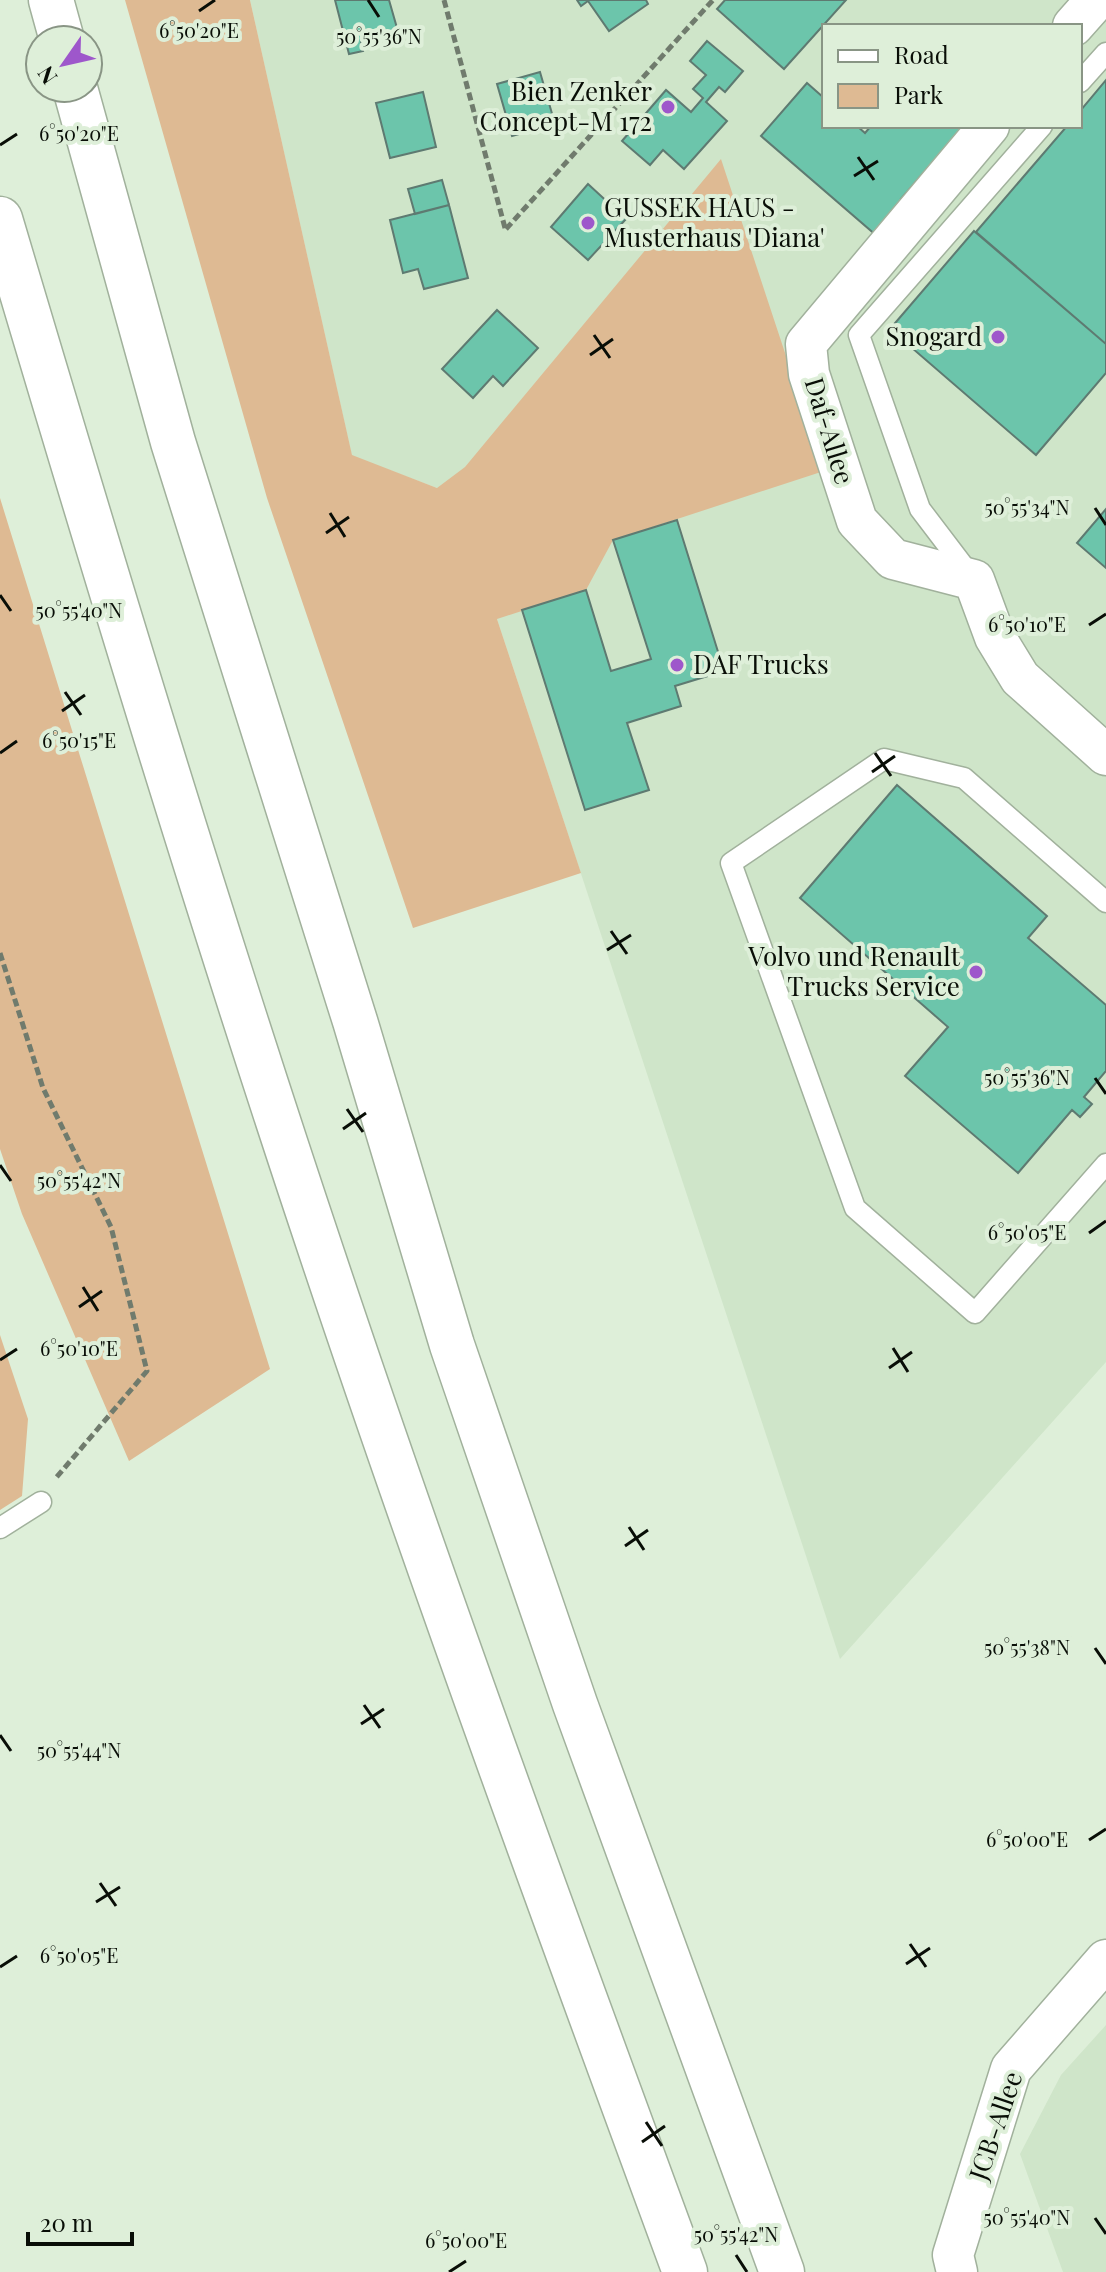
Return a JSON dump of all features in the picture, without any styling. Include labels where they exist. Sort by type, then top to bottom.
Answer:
[{"type":"highway","points":[[51,0],[58,24]]},
{"type":"highway","points":[[79,104],[173,442],[355,1021],[452,1345],[575,1704],[782,2272]]},
{"type":"highway","points":[[0,219],[186,832],[322,1255],[474,1697],[685,2272]]},
{"type":"street","points":[[1075,24],[1096,0]]},
{"type":"street","name":"Daf-Allee","points":[[974,580],[893,559],[857,521],[809,374],[806,344],[987,128]]},
{"type":"street","points":[[974,580],[995,637],[1020,678],[1106,755]]},
{"type":"street","name":"JCB-Allee","points":[[957,2272],[953,2255],[1011,2069],[1106,1960]]},
{"type":"lane","points":[[1082,80],[1106,53]]},
{"type":"lane","points":[[974,580],[920,509],[859,335],[1040,128]]},
{"type":"lane","points":[[1106,902],[964,778],[884,759],[731,863],[855,1208],[975,1313],[1106,1164]]},
{"type":"lane","points":[[0,1528],[41,1502]]},
{"type":"path","points":[[444,0],[506,229],[713,0]]},
{"type":"path","points":[[0,953],[43,1088],[111,1227],[147,1371],[51,1484],[41,1502]]},
{"type":"shaded area","points":[[250,0],[1106,0],[1106,1362],[840,1659],[497,619],[437,488],[352,456]]},
{"type":"shaded area","points":[[1106,2025],[1106,2272],[1063,2272],[1020,2154],[1061,2075]]},
{"type":"green space","points":[[125,0],[250,0],[352,455],[437,488],[465,467],[721,159],[824,471],[613,540],[586,590],[497,619],[581,873],[413,928],[267,498]]},
{"type":"green space","points":[[0,498],[270,1369],[129,1461],[22,1214],[0,1149]]},
{"type":"green space","points":[[0,1335],[28,1419],[22,1496],[0,1510]]},
{"type":"building","points":[[335,0],[389,0],[399,35],[361,42],[363,51],[349,54]]},
{"type":"building","points":[[577,0],[646,0],[648,4],[609,31],[588,1],[581,6]]},
{"type":"building","points":[[725,0],[846,0],[784,69],[717,9]]},
{"type":"building","name":"Bien Zenker Concept-M 172","points":[[707,41],[743,71],[725,92],[719,87],[706,102],[727,121],[684,169],[663,150],[650,165],[622,141],[666,90],[691,112],[703,98],[693,89],[706,75],[690,61]]},
{"type":"building","points":[[540,72],[555,124],[512,136],[497,84]]},
{"type":"building","points":[[1106,80],[1106,344],[976,232],[1065,128],[1082,128],[1082,109]]},
{"type":"building","points":[[807,83],[822,96],[822,128],[859,128],[865,133],[869,128],[962,128],[901,199],[905,203],[877,236],[761,136]]},
{"type":"building","points":[[423,92],[436,147],[390,158],[376,103]]},
{"type":"building","points":[[442,180],[449,205],[415,214],[408,189]]},
{"type":"building","name":"GUSSEK HAUS - Musterhaus 'Diana'","points":[[588,184],[626,219],[588,260],[551,227]]},
{"type":"building","points":[[449,205],[468,278],[424,289],[418,269],[403,273],[390,220]]},
{"type":"building","name":"Snogard","points":[[974,231],[1106,344],[1106,373],[1036,455],[890,329]]},
{"type":"building","points":[[497,310],[538,348],[503,386],[493,376],[473,398],[442,369]]},
{"type":"building","points":[[1106,509],[1106,568],[1077,543]]},
{"type":"building","name":"DAF Trucks","points":[[677,520],[724,671],[675,686],[681,706],[627,723],[649,790],[585,810],[522,610],[586,590],[611,671],[651,659],[613,540]]},
{"type":"building","name":"Volvo und Renault Trucks Service","points":[[897,785],[1047,916],[1028,938],[1106,1005],[1106,1071],[1084,1097],[1092,1104],[1080,1117],[1072,1110],[1018,1173],[905,1076],[948,1027],[800,898]]},
{"type":"place","name":"Bien Zenker Concept-M 172","points":[[668,107]]},
{"type":"place","name":"GUSSEK HAUS - Musterhaus 'Diana'","points":[[588,223]]},
{"type":"place","name":"Snogard","points":[[998,337]]},
{"type":"place","name":"DAF Trucks","points":[[677,665]]},
{"type":"place","name":"Volvo und Renault Trucks Service","points":[[976,972]]}]
